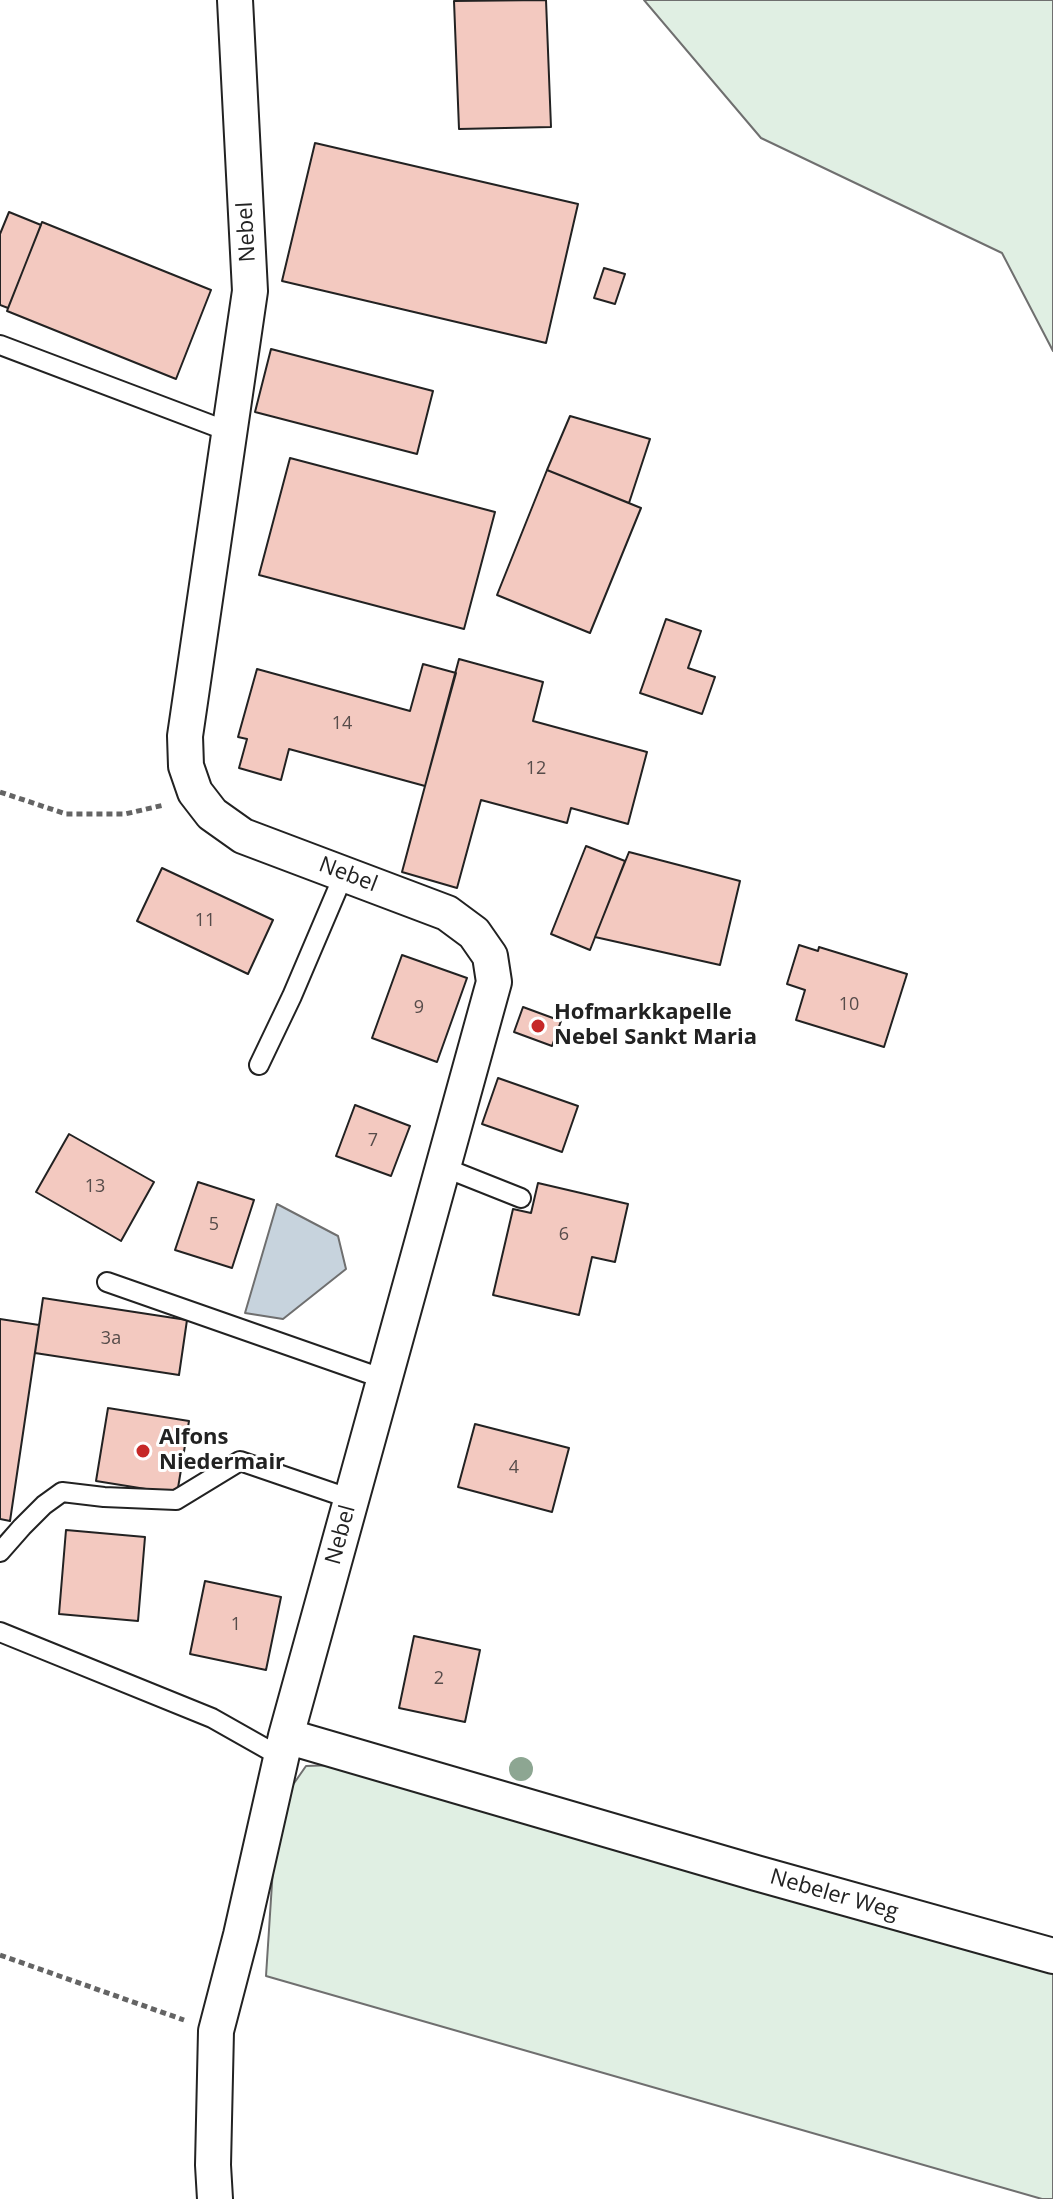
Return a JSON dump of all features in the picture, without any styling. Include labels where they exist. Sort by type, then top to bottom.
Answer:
[{"type":"street","name":"Nebel","points":[[215,2199],[216,2031],[284,1746],[494,982],[490,956],[474,933],[447,913],[243,836],[212,814],[195,792],[186,766],[185,736],[250,291],[235,0]]},
{"type":"street","name":"Nebeler Weg","points":[[284,1746],[615,1833],[1053,1956]]},
{"type":"lane","points":[[0,345],[230,432]]},
{"type":"lane","points":[[259,1065],[344,874]]},
{"type":"lane","points":[[443,1167],[521,1198]]},
{"type":"lane","points":[[107,1282],[384,1379]]},
{"type":"lane","points":[[0,1552],[33,1516],[62,1492],[176,1500],[240,1461],[351,1499]]},
{"type":"lane","points":[[0,1632],[284,1746]]},
{"type":"path","points":[[0,792],[66,814],[125,814],[161,806],[195,792]]},
{"type":"path","points":[[0,1955],[216,2031]]},
{"type":"green space","points":[[644,0],[1053,0],[1053,351],[1002,253],[761,138]]},
{"type":"green space","points":[[335,1765],[1053,1967],[1053,2199],[1042,2199],[266,1976],[275,1837],[290,1789],[306,1766]]},
{"type":"shaded area","points":[[277,1204],[338,1236],[346,1269],[283,1319],[245,1313]]},
{"type":"building","points":[[546,0],[551,127],[459,129],[454,1]]},
{"type":"building","points":[[315,143],[578,204],[546,343],[282,281]]},
{"type":"building","points":[[9,212],[41,225],[8,308],[0,305],[0,234]]},
{"type":"building","points":[[42,222],[211,290],[176,379],[7,311]]},
{"type":"building","points":[[604,268],[625,274],[615,304],[594,298]]},
{"type":"building","points":[[271,349],[433,391],[417,454],[255,412]]},
{"type":"building","points":[[570,416],[650,439],[629,503],[547,470]]},
{"type":"building","points":[[290,458],[495,512],[464,629],[259,575]]},
{"type":"building","points":[[547,470],[641,508],[590,633],[497,595]]},
{"type":"building","points":[[666,619],[701,631],[688,668],[715,677],[702,714],[640,693]]},
{"type":"building","points":[[459,659],[543,682],[533,721],[647,752],[628,824],[571,808],[567,823],[481,800],[457,888],[402,872]]},
{"type":"building","points":[[423,664],[456,673],[425,786],[289,749],[281,780],[239,768],[247,739],[238,737],[257,669],[410,711]]},
{"type":"building","points":[[586,846],[625,861],[590,950],[551,934]]},
{"type":"building","points":[[629,852],[740,881],[720,965],[595,937]]},
{"type":"building","points":[[162,868],[273,920],[248,974],[137,921]]},
{"type":"building","points":[[799,945],[818,951],[819,947],[907,974],[884,1047],[796,1020],[805,990],[787,984]]},
{"type":"building","points":[[402,955],[467,978],[437,1062],[372,1038]]},
{"type":"building","name":"Hofmarkkapelle Nebel Sankt Maria","points":[[523,1007],[561,1021],[552,1046],[514,1032]]},
{"type":"building","points":[[498,1078],[578,1106],[562,1152],[482,1124]]},
{"type":"building","points":[[355,1105],[410,1126],[391,1176],[336,1156]]},
{"type":"building","points":[[69,1134],[154,1182],[121,1241],[36,1192]]},
{"type":"building","points":[[198,1182],[254,1200],[232,1268],[175,1250]]},
{"type":"building","points":[[538,1183],[628,1204],[615,1262],[592,1257],[579,1315],[493,1295],[513,1209],[531,1213]]},
{"type":"building","points":[[43,1298],[187,1320],[179,1375],[35,1353]]},
{"type":"building","points":[[0,1319],[39,1325],[10,1521],[0,1519]]},
{"type":"building","name":"Alfons Niedermair","points":[[108,1408],[189,1421],[177,1494],[96,1481]]},
{"type":"building","points":[[475,1424],[569,1448],[552,1512],[458,1487]]},
{"type":"building","points":[[66,1530],[145,1537],[138,1621],[59,1614]]},
{"type":"building","points":[[205,1581],[281,1597],[266,1670],[190,1654]]},
{"type":"building","points":[[414,1636],[480,1650],[465,1722],[399,1708]]},
{"type":"place","name":"Hofmarkkapelle Nebel Sankt Maria","points":[[538,1026]]},
{"type":"place","name":"Alfons Niedermair","points":[[143,1451]]}]
